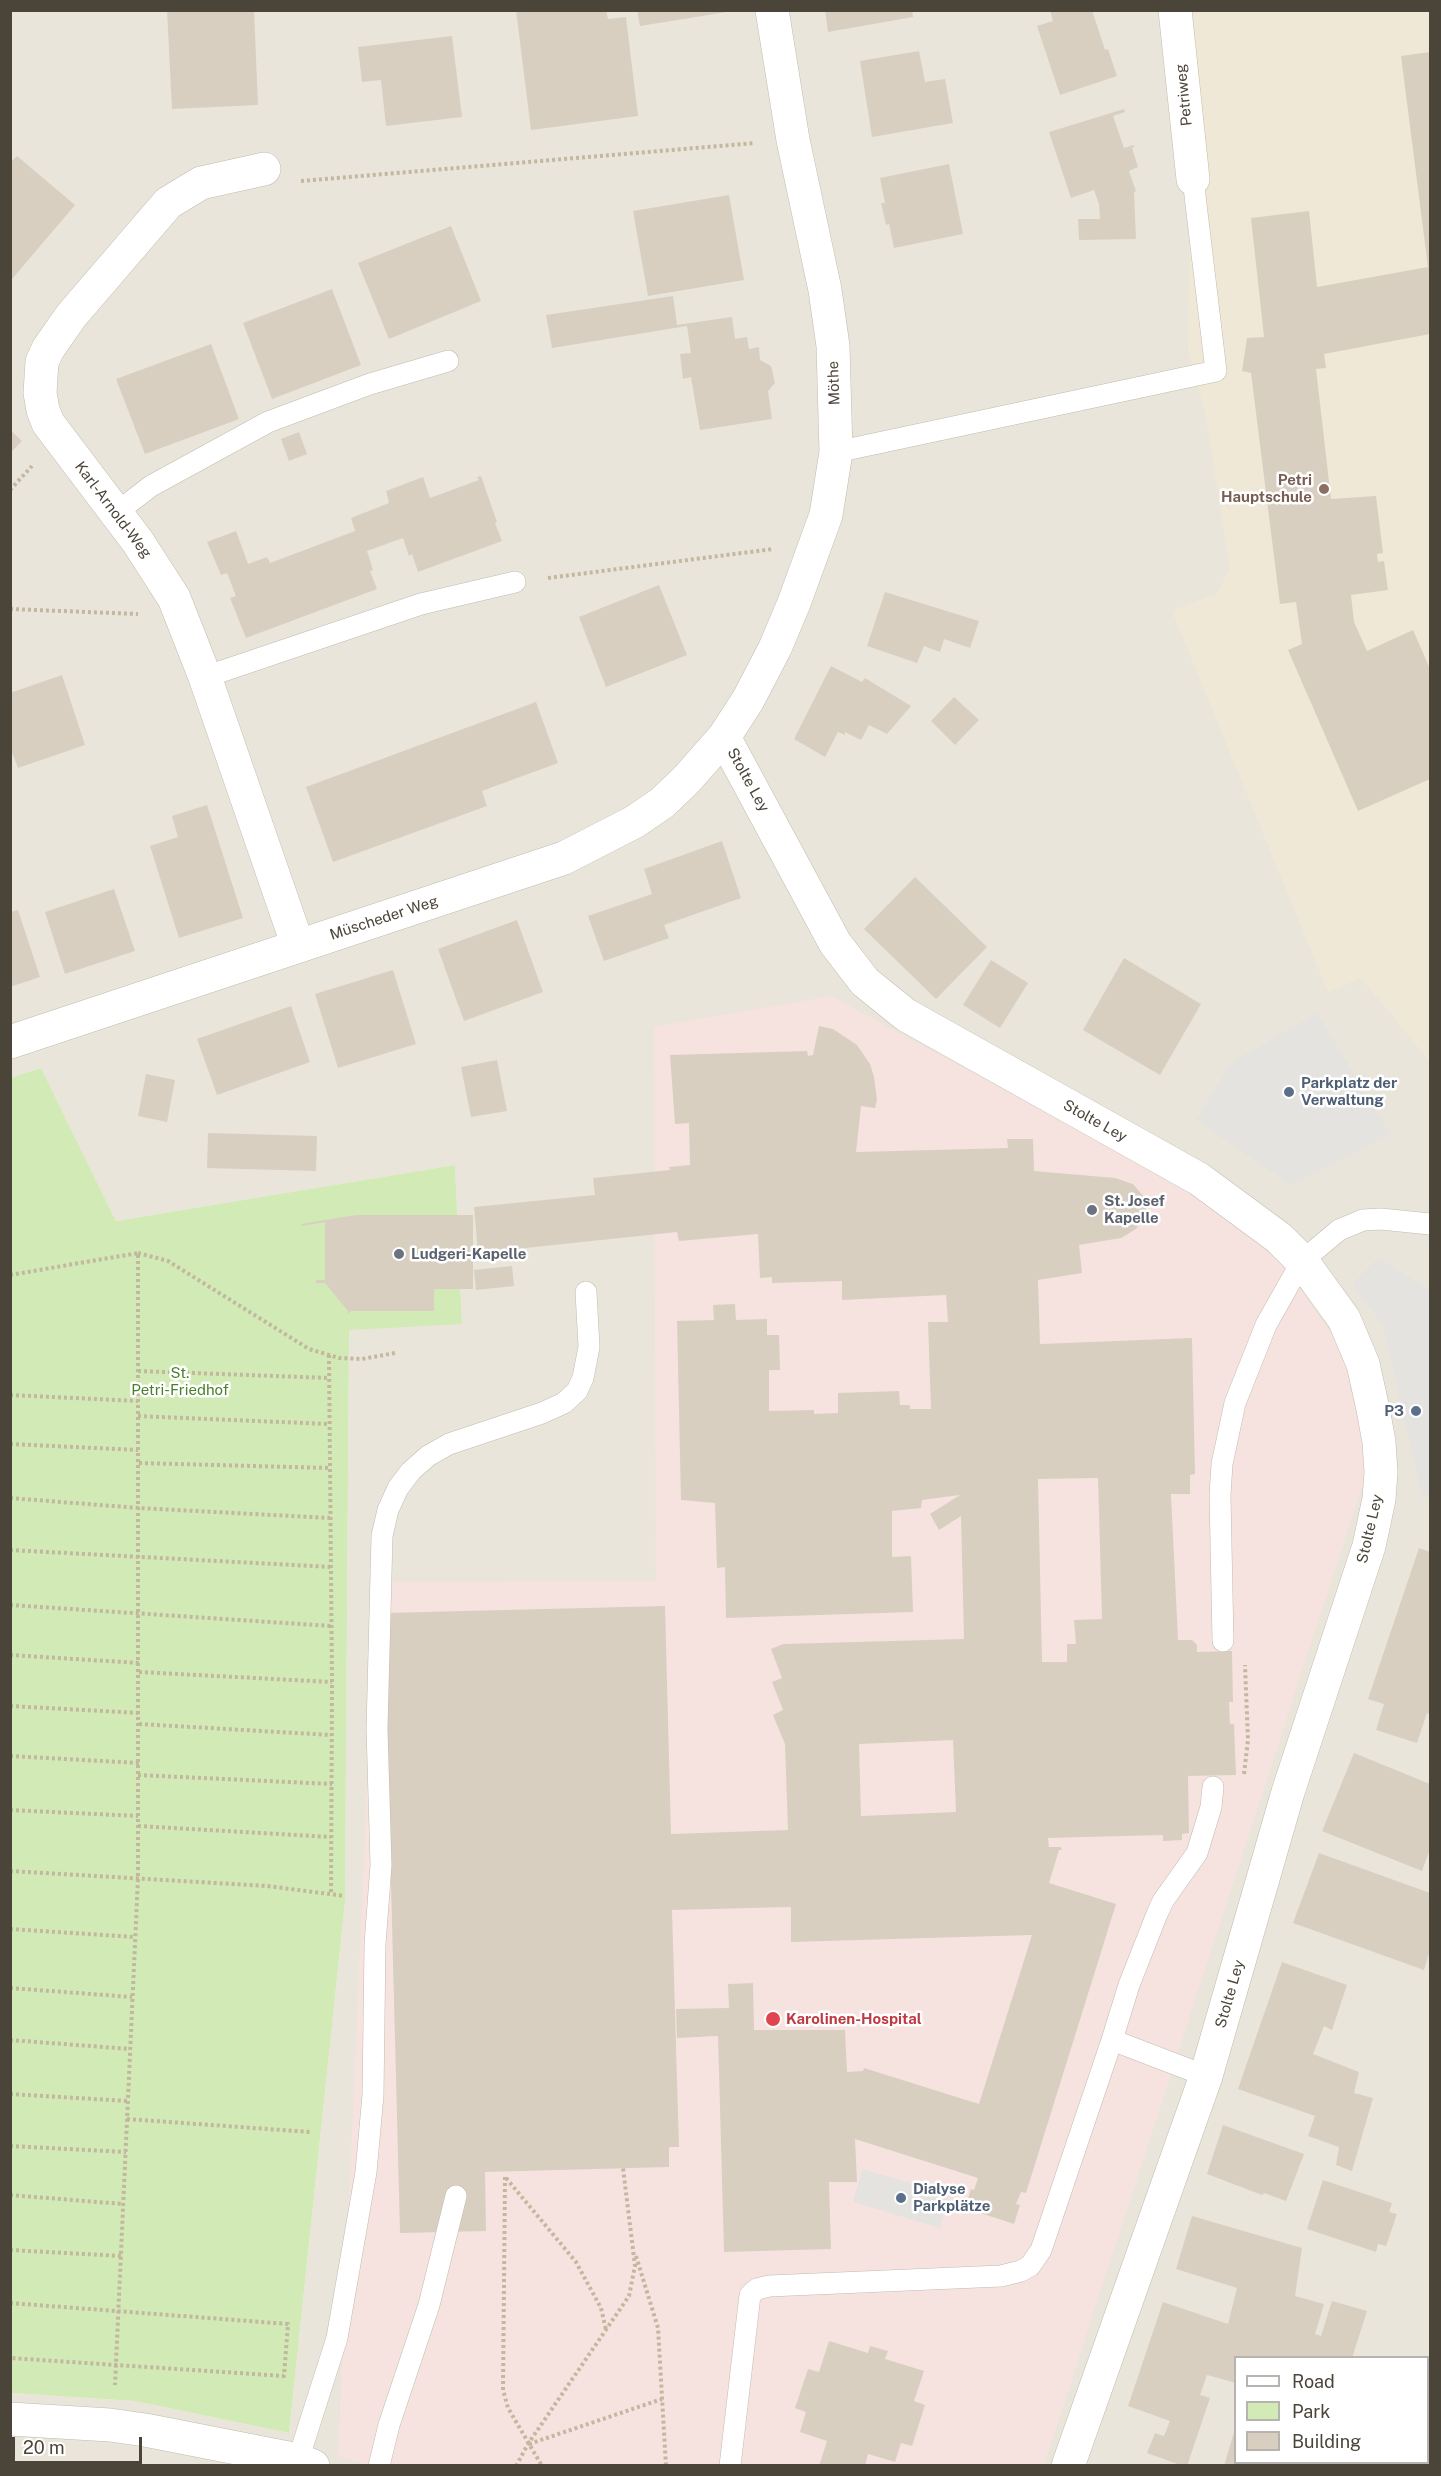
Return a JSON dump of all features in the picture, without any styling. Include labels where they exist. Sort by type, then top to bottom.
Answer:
[{"type":"street","name":"Möthe","points":[[724,737],[748,700],[775,648],[816,544],[826,515],[836,452],[833,346],[825,290],[794,140],[772,10]]},
{"type":"street","name":"Petriweg","points":[[1174,10],[1193,179]]},
{"type":"street","name":"Karl-Arnold-Weg","points":[[264,169],[201,183],[168,203],[71,316],[48,349],[42,362],[40,379],[43,410],[54,430],[161,575],[181,616],[205,677],[298,946]]},
{"type":"street","name":"Müscheder Weg","points":[[10,1042],[564,858],[634,822],[662,803],[724,737]]},
{"type":"street","name":"Stolte Ley","points":[[724,737],[835,943],[848,963],[865,982],[906,1015],[1199,1179],[1278,1238],[1302,1261],[1344,1320],[1363,1364],[1379,1442],[1381,1472],[1379,1499],[1369,1545],[1288,1792],[1206,2076],[1068,2466]]},
{"type":"street","points":[[10,2419],[110,2425],[190,2438],[306,2463]]},
{"type":"lane","points":[[836,452],[1216,371],[1193,179]]},
{"type":"lane","points":[[116,513],[166,478],[268,422],[370,384],[448,361]]},
{"type":"lane","points":[[205,677],[421,604],[515,582]]},
{"type":"lane","points":[[1223,1641],[1221,1464],[1235,1403],[1266,1325],[1302,1261],[1328,1238],[1352,1223],[1381,1219],[1431,1224]]},
{"type":"lane","points":[[306,2463],[337,2338],[366,2172],[372,2095],[373,2002],[381,1865],[378,1695],[382,1536],[388,1510],[398,1488],[411,1471],[428,1456],[449,1444],[542,1413],[564,1403],[578,1392],[589,1347],[586,1292]]},
{"type":"lane","points":[[730,2466],[750,2295],[757,2289],[769,2286],[1000,2276],[1022,2271],[1030,2266],[1041,2250],[1130,1985],[1157,1914],[1163,1901],[1197,1853],[1211,1807],[1213,1787]]},
{"type":"lane","points":[[1113,2040],[1206,2076]]},
{"type":"lane","points":[[379,2466],[389,2424],[429,2305],[456,2196]]},
{"type":"path","points":[[264,169],[295,181],[794,140]]},
{"type":"path","points":[[515,582],[816,544]]},
{"type":"path","points":[[10,609],[181,616]]},
{"type":"path","points":[[10,1275],[138,1252],[168,1261],[309,1349],[328,1355],[362,1359],[395,1353]]},
{"type":"path","points":[[110,2425],[118,2364],[118,2310],[138,1878],[138,1252]]},
{"type":"path","points":[[328,1355],[332,1682],[331,1894]]},
{"type":"path","points":[[138,1371],[329,1378]]},
{"type":"path","points":[[10,1395],[138,1401]]},
{"type":"path","points":[[138,1416],[329,1424]]},
{"type":"path","points":[[10,1444],[138,1450]]},
{"type":"path","points":[[138,1463],[330,1468]]},
{"type":"path","points":[[10,1498],[139,1508],[330,1518]]},
{"type":"path","points":[[10,1550],[331,1567]]},
{"type":"path","points":[[10,1605],[331,1626]]},
{"type":"path","points":[[10,1655],[139,1663]]},
{"type":"path","points":[[1244,1778],[1248,1740],[1245,1664]]},
{"type":"path","points":[[139,1672],[332,1682]]},
{"type":"path","points":[[10,1706],[139,1713]]},
{"type":"path","points":[[139,1724],[331,1734]]},
{"type":"path","points":[[10,1756],[138,1763]]},
{"type":"path","points":[[138,1775],[332,1784]]},
{"type":"path","points":[[10,1809],[138,1816]]},
{"type":"path","points":[[138,1826],[331,1837]]},
{"type":"path","points":[[10,1871],[267,1886],[379,1899]]},
{"type":"path","points":[[10,1929],[135,1937]]},
{"type":"path","points":[[10,1988],[132,1997]]},
{"type":"path","points":[[10,2040],[130,2049]]},
{"type":"path","points":[[10,2094],[128,2102]]},
{"type":"path","points":[[127,2119],[310,2132]]},
{"type":"path","points":[[10,2146],[126,2152]]},
{"type":"path","points":[[516,2466],[528,2444],[629,2296],[635,2266],[623,2168]]},
{"type":"path","points":[[542,2466],[508,2408],[503,2390],[505,2177],[576,2262],[602,2308],[606,2331]]},
{"type":"path","points":[[10,2195],[124,2204]]},
{"type":"path","points":[[633,2246],[658,2328],[666,2466]]},
{"type":"path","points":[[10,2250],[121,2256]]},
{"type":"path","points":[[10,2303],[288,2324],[284,2376],[10,2358]]},
{"type":"path","points":[[528,2444],[662,2399]]},
{"type":"shaded area","points":[[11,11],[1430,11],[1430,2465],[11,2465],[10,2393],[135,2401],[289,2433],[345,1902],[349,1329],[462,1323],[455,1165],[116,1221],[41,1068],[11,1078]]},
{"type":"shaded area","name":"Petri Hauptschule","points":[[1192,11],[1430,11],[1430,1062],[1361,978],[1328,992],[1172,611],[1218,593],[1230,567],[1205,412],[1188,350]]},
{"type":"shaded area","name":"Karolinen-Hospital","points":[[831,996],[1216,1205],[1286,1269],[1343,1350],[1369,1465],[1044,2465],[373,2466],[338,2456],[376,1582],[656,1581],[654,1027]]},
{"type":"shaded area","name":"Parkplatz der Verwaltung","points":[[1317,1013],[1390,1134],[1291,1185],[1196,1120],[1231,1063]]},
{"type":"shaded area","name":"P3","points":[[1378,1259],[1430,1289],[1430,1497],[1422,1497],[1383,1325],[1352,1284]]},
{"type":"shaded area","name":"Dialyse Parkplätze","points":[[862,2169],[949,2194],[940,2228],[853,2202]]},
{"type":"green space","name":"St. Petri-Friedhof","points":[[41,1068],[116,1221],[455,1165],[462,1324],[349,1330],[345,1902],[289,2433],[135,2401],[11,2393],[10,1078]]},
{"type":"building","points":[[167,10],[254,10],[258,105],[172,109]]},
{"type":"building","points":[[516,10],[606,10],[608,19],[626,17],[638,116],[531,130]]},
{"type":"building","points":[[637,10],[727,10],[727,12],[640,26]]},
{"type":"building","points":[[825,10],[912,10],[913,17],[828,32]]},
{"type":"building","points":[[1050,10],[1092,10],[1105,50],[1108,49],[1117,76],[1060,95],[1037,26],[1053,21]]},
{"type":"building","points":[[452,36],[462,117],[386,126],[381,80],[362,82],[358,47]]},
{"type":"building","points":[[919,51],[925,82],[945,79],[953,123],[872,137],[860,61]]},
{"type":"building","points":[[1430,52],[1430,334],[1324,354],[1326,368],[1316,369],[1331,499],[1376,496],[1383,553],[1377,554],[1378,562],[1384,561],[1388,590],[1351,595],[1354,622],[1367,651],[1413,630],[1430,669],[1430,779],[1358,811],[1288,650],[1302,644],[1296,602],[1280,604],[1251,373],[1242,371],[1247,338],[1264,337],[1251,218],[1309,211],[1317,287],[1428,267],[1401,56]]},
{"type":"building","points":[[1124,109],[1125,112],[1113,116],[1124,148],[1134,145],[1132,148],[1138,167],[1129,171],[1136,191],[1134,192],[1136,239],[1079,240],[1078,219],[1100,219],[1099,204],[1094,190],[1071,198],[1049,132]]},
{"type":"building","points":[[17,156],[75,205],[12,279],[10,163]]},
{"type":"building","points":[[949,164],[963,234],[894,248],[889,224],[886,225],[881,203],[885,203],[880,178]]},
{"type":"building","points":[[729,195],[744,280],[648,296],[633,211]]},
{"type":"building","points":[[451,226],[481,301],[389,339],[358,263]]},
{"type":"building","points":[[332,289],[361,365],[272,399],[243,323]]},
{"type":"building","points":[[673,296],[677,325],[732,317],[735,339],[747,337],[749,349],[759,347],[760,360],[771,366],[775,383],[768,391],[772,419],[700,430],[691,377],[683,379],[680,354],[691,353],[687,326],[552,348],[546,315]]},
{"type":"building","points":[[211,344],[239,419],[145,454],[116,379]]},
{"type":"building","points":[[10,430],[22,441],[10,453]]},
{"type":"building","points":[[299,432],[307,454],[289,461],[281,439]]},
{"type":"building","points":[[481,476],[502,541],[418,572],[403,538],[367,551],[373,570],[370,571],[377,589],[246,638],[230,598],[236,596],[227,573],[221,575],[207,542],[236,531],[248,564],[267,557],[270,563],[355,531],[351,518],[389,503],[386,491],[423,477],[430,498],[479,480],[477,477]]},
{"type":"building","points":[[659,585],[687,655],[606,687],[579,617]]},
{"type":"building","points":[[885,592],[979,621],[970,648],[944,639],[940,652],[924,646],[917,663],[867,646]]},
{"type":"building","points":[[831,666],[862,682],[865,678],[911,706],[887,734],[869,725],[861,740],[845,732],[845,735],[838,732],[825,757],[794,739]]},
{"type":"building","points":[[62,675],[85,745],[18,768],[10,747],[10,693]]},
{"type":"building","points":[[954,697],[979,720],[955,745],[931,721]]},
{"type":"building","points":[[536,702],[558,763],[482,791],[487,806],[333,862],[306,787]]},
{"type":"building","points":[[207,805],[243,918],[179,938],[150,846],[178,837],[172,816]]},
{"type":"building","points":[[722,841],[741,898],[664,925],[669,938],[604,961],[588,916],[652,894],[644,869]]},
{"type":"building","points":[[915,877],[987,947],[936,999],[864,929]]},
{"type":"building","points":[[114,889],[135,951],[65,974],[45,912]]},
{"type":"building","points":[[18,910],[40,977],[10,987],[10,912]]},
{"type":"building","points":[[517,920],[543,992],[464,1021],[438,949]]},
{"type":"building","points":[[1124,958],[1201,1004],[1160,1075],[1083,1030]]},
{"type":"building","points":[[991,960],[1028,983],[1000,1028],[963,1005]]},
{"type":"building","points":[[393,970],[416,1044],[338,1068],[315,994]]},
{"type":"building","points":[[291,1006],[310,1062],[217,1095],[197,1039]]},
{"type":"building","points":[[819,1026],[833,1029],[857,1045],[870,1064],[877,1100],[875,1108],[861,1106],[856,1152],[1008,1148],[1007,1139],[1033,1139],[1034,1171],[1115,1178],[1133,1184],[1145,1198],[1147,1212],[1136,1229],[1121,1238],[1079,1245],[1082,1273],[1038,1280],[1040,1344],[1192,1338],[1195,1474],[1190,1475],[1190,1494],[1171,1494],[1178,1640],[1192,1640],[1197,1645],[1197,1652],[1232,1651],[1233,1702],[1229,1702],[1230,1724],[1234,1724],[1236,1775],[1188,1776],[1189,1833],[1182,1834],[1182,1840],[1163,1841],[1163,1835],[1048,1838],[1049,1847],[1061,1847],[1062,1850],[1059,1850],[1049,1883],[1116,1904],[1026,2193],[1021,2192],[1016,2204],[1020,2205],[1014,2224],[965,2208],[971,2189],[974,2190],[978,2178],[855,2139],[857,2182],[829,2182],[831,2249],[724,2252],[718,2036],[677,2038],[676,2009],[729,2008],[728,1984],[753,1983],[754,2030],[845,2030],[847,2072],[863,2071],[864,2068],[979,2104],[1032,1935],[791,1942],[791,1907],[672,1910],[679,2147],[669,2147],[669,2167],[485,2172],[486,2231],[400,2233],[384,1613],[665,1606],[671,1834],[788,1830],[785,1744],[773,1715],[783,1710],[772,1682],[782,1678],[771,1649],[783,1644],[964,1639],[961,1516],[939,1530],[930,1514],[960,1495],[922,1500],[921,1508],[892,1511],[892,1557],[911,1556],[913,1612],[726,1618],[725,1567],[717,1568],[715,1503],[681,1500],[677,1321],[714,1320],[713,1305],[735,1304],[736,1320],[767,1319],[767,1335],[779,1335],[780,1370],[769,1370],[769,1411],[814,1410],[814,1414],[838,1413],[838,1393],[899,1391],[900,1405],[910,1405],[910,1409],[931,1409],[928,1322],[948,1322],[946,1295],[842,1300],[842,1281],[772,1283],[772,1277],[760,1278],[758,1234],[679,1241],[677,1232],[478,1253],[474,1207],[595,1195],[593,1178],[670,1170],[669,1167],[690,1165],[689,1123],[675,1124],[670,1055],[807,1051],[808,1056],[813,1055]],"holes":[[[1098,1478],[1102,1619],[1074,1620],[1076,1644],[1067,1644],[1067,1662],[1042,1662],[1038,1479]],[[953,1740],[956,1812],[861,1816],[859,1744]]]},
{"type":"building","points":[[497,1060],[507,1111],[471,1117],[461,1067]]},
{"type":"building","points":[[146,1074],[175,1080],[167,1122],[138,1116]]},
{"type":"building","points":[[208,1133],[317,1136],[316,1171],[207,1168]]},
{"type":"building","name":"Ludgeri-Kapelle","points":[[356,1215],[473,1215],[473,1289],[434,1289],[434,1311],[351,1311],[348,1314],[325,1283],[316,1283],[316,1280],[325,1280],[325,1222],[302,1226],[301,1224]]},
{"type":"building","points":[[512,1266],[514,1286],[476,1290],[474,1270]]},
{"type":"building","points":[[1419,1548],[1430,1552],[1430,1715],[1427,1713],[1417,1743],[1376,1730],[1384,1704],[1368,1699]]},
{"type":"building","points":[[1354,1753],[1430,1784],[1430,1849],[1422,1871],[1322,1831]]},
{"type":"building","points":[[1319,1853],[1430,1893],[1430,1950],[1424,1970],[1293,1923]]},
{"type":"building","points":[[1282,1962],[1347,1985],[1332,2030],[1324,2026],[1313,2054],[1359,2072],[1354,2093],[1373,2098],[1352,2171],[1336,2165],[1339,2147],[1308,2136],[1315,2116],[1238,2089]]},
{"type":"building","points":[[1223,2125],[1304,2154],[1286,2201],[1264,2193],[1262,2195],[1207,2174]]},
{"type":"building","points":[[1323,2180],[1392,2203],[1389,2212],[1397,2214],[1386,2246],[1378,2244],[1376,2252],[1307,2229]]},
{"type":"building","points":[[1192,2216],[1302,2248],[1295,2296],[1324,2304],[1315,2334],[1321,2336],[1332,2301],[1367,2311],[1353,2356],[1234,2356],[1234,2382],[1207,2375],[1200,2395],[1210,2398],[1187,2466],[1147,2453],[1155,2433],[1164,2436],[1170,2421],[1128,2406],[1163,2302],[1228,2324],[1237,2288],[1176,2269]]},
{"type":"building","points":[[829,2341],[868,2353],[870,2346],[888,2351],[885,2359],[924,2371],[914,2401],[925,2405],[912,2446],[901,2443],[895,2462],[868,2454],[865,2466],[819,2466],[827,2441],[800,2432],[806,2412],[795,2408],[808,2369],[819,2372]]},
{"type":"building","points":[[1234,2432],[1234,2464],[1331,2464],[1330,2466],[1224,2466]]},
{"type":"place","name":"Petri Hauptschule","points":[[1324,489]]},
{"type":"place","name":"Parkplatz der Verwaltung","points":[[1289,1092]]},
{"type":"place","name":"St. Josef Kapelle","points":[[1092,1210]]},
{"type":"place","name":"Ludgeri-Kapelle","points":[[399,1254]]},
{"type":"place","name":"P3","points":[[1416,1411]]},
{"type":"place","name":"Karolinen-Hospital","points":[[773,2019]]},
{"type":"place","name":"Dialyse Parkplätze","points":[[901,2198]]}]
